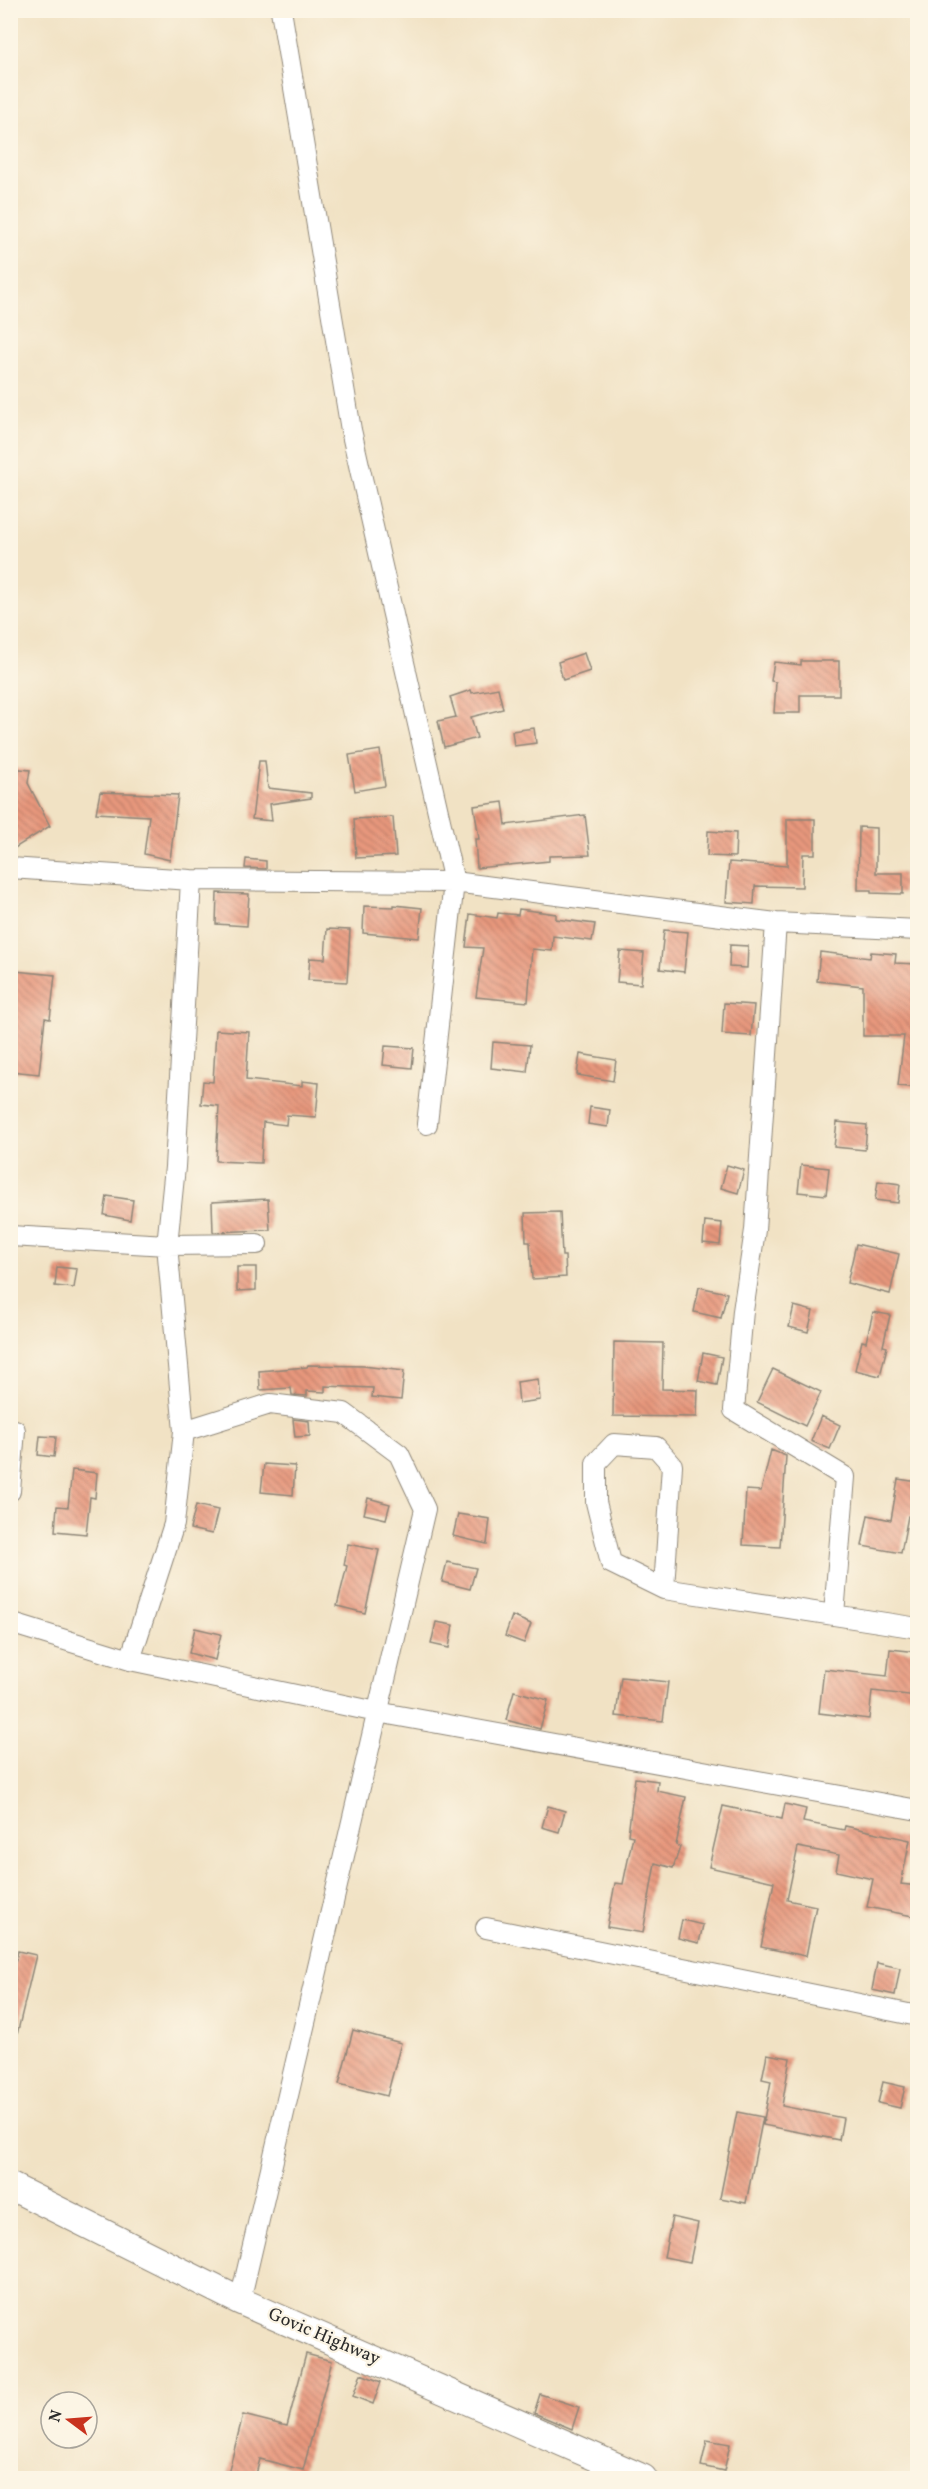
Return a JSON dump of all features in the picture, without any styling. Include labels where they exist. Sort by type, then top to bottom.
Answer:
[{"type":"main road","name":"Govic Highway","points":[[10,2186],[240,2301],[643,2478]]},
{"type":"street","points":[[281,10],[351,430],[454,882],[427,1124]]},
{"type":"street","points":[[10,868],[191,879],[454,882],[776,923],[918,930]]},
{"type":"street","points":[[130,1660],[174,1524],[184,1431],[167,1245],[174,1167],[191,879]]},
{"type":"street","points":[[776,923],[755,1230],[742,1311],[734,1410],[845,1477],[834,1615]]},
{"type":"street","points":[[10,1236],[167,1245],[256,1244]]},
{"type":"street","points":[[184,1431],[270,1404],[344,1413],[399,1455],[425,1509],[240,2301]]},
{"type":"street","points":[[10,1491],[15,1430]]},
{"type":"street","points":[[664,1589],[672,1465],[656,1447],[614,1444],[596,1462],[596,1502],[611,1563],[664,1589],[781,1609],[918,1628]]},
{"type":"street","points":[[10,1623],[130,1660],[377,1712],[918,1810]]},
{"type":"street","points":[[486,1928],[918,2016]]},
{"type":"building","points":[[584,653],[590,671],[563,680],[558,662]]},
{"type":"building","points":[[801,661],[839,661],[839,695],[800,695],[800,713],[774,713],[776,682],[771,681],[774,662],[801,665]]},
{"type":"building","points":[[498,688],[503,709],[471,717],[477,738],[444,747],[438,721],[456,717],[450,697],[471,690],[472,693]]},
{"type":"building","points":[[534,728],[536,743],[514,746],[512,731]]},
{"type":"building","points":[[380,750],[385,786],[355,791],[349,755]]},
{"type":"building","points":[[259,761],[265,761],[268,788],[311,793],[311,798],[270,804],[272,821],[252,819]]},
{"type":"building","points":[[10,768],[30,770],[28,783],[50,826],[10,851]]},
{"type":"building","points":[[100,792],[178,795],[170,860],[144,854],[149,816],[96,813]]},
{"type":"building","points":[[503,802],[506,825],[585,815],[590,855],[549,856],[549,861],[477,868],[475,839],[479,839],[474,806]]},
{"type":"building","points":[[393,817],[396,856],[356,858],[354,819]]},
{"type":"building","points":[[787,819],[815,819],[815,854],[803,854],[802,887],[755,886],[754,904],[726,902],[729,862],[787,866]]},
{"type":"building","points":[[859,827],[876,828],[876,873],[903,873],[903,894],[871,893],[871,890],[858,890]]},
{"type":"building","points":[[708,831],[736,833],[735,857],[707,856]]},
{"type":"building","points":[[246,859],[266,861],[266,869],[245,868]]},
{"type":"building","points":[[217,893],[249,894],[247,926],[216,924]]},
{"type":"building","points":[[394,905],[422,908],[419,938],[363,933],[364,906],[394,907]]},
{"type":"building","points":[[519,909],[556,914],[556,919],[595,924],[592,941],[553,936],[552,951],[532,949],[528,1002],[476,997],[483,948],[466,947],[470,914],[497,918],[498,913],[518,915]]},
{"type":"building","points":[[327,929],[350,930],[347,982],[308,980],[310,958],[325,959]]},
{"type":"building","points":[[664,930],[688,932],[684,972],[660,969]]},
{"type":"building","points":[[730,945],[748,946],[747,968],[729,967]]},
{"type":"building","points":[[620,951],[644,953],[641,984],[617,982]]},
{"type":"building","points":[[820,952],[870,958],[871,952],[896,954],[895,963],[918,964],[918,1088],[898,1086],[904,1036],[863,1036],[863,986],[817,981]]},
{"type":"building","points":[[15,971],[55,975],[50,1019],[45,1018],[39,1074],[10,1071],[15,1015],[11,1015]]},
{"type":"building","points":[[724,1003],[754,1005],[751,1036],[722,1034]]},
{"type":"building","points":[[216,1030],[249,1032],[246,1080],[302,1086],[302,1081],[319,1083],[316,1117],[287,1115],[286,1125],[263,1122],[261,1163],[216,1161],[219,1106],[201,1104],[203,1081],[213,1082]]},
{"type":"building","points":[[493,1042],[530,1045],[527,1072],[491,1068]]},
{"type":"building","points":[[385,1046],[414,1048],[412,1068],[383,1065]]},
{"type":"building","points":[[580,1054],[616,1060],[613,1081],[577,1075]]},
{"type":"building","points":[[590,1107],[610,1110],[608,1127],[588,1124]]},
{"type":"building","points":[[837,1122],[867,1125],[865,1150],[834,1147]]},
{"type":"building","points":[[727,1165],[744,1170],[738,1193],[721,1188]]},
{"type":"building","points":[[801,1165],[829,1168],[826,1195],[798,1192]]},
{"type":"building","points":[[878,1181],[900,1184],[898,1203],[875,1200]]},
{"type":"building","points":[[107,1196],[133,1200],[130,1220],[104,1215]]},
{"type":"building","points":[[268,1199],[270,1230],[213,1232],[212,1202]]},
{"type":"building","points":[[560,1212],[562,1256],[565,1256],[566,1277],[532,1279],[530,1242],[526,1242],[525,1213]]},
{"type":"building","points":[[705,1221],[722,1223],[720,1245],[703,1243]]},
{"type":"building","points":[[856,1244],[899,1254],[890,1294],[847,1283]]},
{"type":"building","points":[[57,1267],[77,1269],[74,1288],[55,1286]]},
{"type":"building","points":[[237,1267],[256,1267],[256,1290],[237,1291]]},
{"type":"building","points":[[699,1287],[727,1293],[721,1318],[694,1312]]},
{"type":"building","points":[[794,1306],[813,1311],[808,1332],[789,1327]]},
{"type":"building","points":[[873,1312],[890,1315],[883,1346],[887,1347],[880,1376],[855,1370],[862,1341],[866,1342]]},
{"type":"building","points":[[614,1342],[663,1343],[662,1389],[698,1390],[697,1417],[613,1416]]},
{"type":"building","points":[[703,1353],[722,1357],[717,1385],[698,1381]]},
{"type":"building","points":[[308,1365],[363,1366],[404,1371],[401,1400],[372,1397],[373,1388],[325,1386],[325,1392],[307,1391],[307,1396],[292,1395],[291,1388],[260,1390],[259,1371],[307,1367]]},
{"type":"building","points":[[773,1369],[821,1392],[805,1426],[757,1402]]},
{"type":"building","points":[[538,1379],[540,1400],[519,1403],[517,1382]]},
{"type":"building","points":[[821,1416],[840,1425],[830,1449],[811,1441]]},
{"type":"building","points":[[293,1419],[309,1421],[310,1436],[295,1437]]},
{"type":"building","points":[[40,1436],[56,1437],[54,1457],[38,1455]]},
{"type":"building","points":[[771,1450],[786,1456],[780,1547],[743,1545],[746,1490],[761,1491]]},
{"type":"building","points":[[264,1464],[295,1466],[293,1495],[261,1492]]},
{"type":"building","points":[[72,1470],[97,1473],[95,1498],[90,1497],[86,1534],[55,1531],[57,1506],[68,1507]]},
{"type":"building","points":[[898,1479],[918,1482],[918,1517],[908,1516],[901,1553],[862,1546],[868,1515],[891,1520]]},
{"type":"building","points":[[368,1498],[390,1504],[386,1519],[364,1514]]},
{"type":"building","points":[[196,1505],[218,1510],[212,1534],[190,1529]]},
{"type":"building","points":[[458,1514],[490,1519],[487,1544],[453,1536]]},
{"type":"building","points":[[348,1544],[379,1550],[365,1613],[337,1606],[347,1566],[344,1565]]},
{"type":"building","points":[[447,1562],[476,1568],[470,1589],[442,1582]]},
{"type":"building","points":[[512,1616],[531,1624],[524,1643],[505,1636]]},
{"type":"building","points":[[436,1622],[453,1625],[449,1648],[431,1644]]},
{"type":"building","points":[[195,1628],[221,1634],[215,1660],[189,1653]]},
{"type":"building","points":[[890,1649],[918,1652],[918,1696],[872,1691],[869,1719],[819,1713],[824,1669],[887,1676]]},
{"type":"building","points":[[621,1677],[668,1682],[663,1721],[616,1716]]},
{"type":"building","points":[[514,1691],[548,1700],[540,1729],[506,1720]]},
{"type":"building","points":[[635,1778],[658,1781],[657,1791],[686,1797],[676,1845],[680,1847],[673,1868],[655,1863],[643,1933],[607,1927],[615,1883],[623,1884],[633,1836],[628,1835]]},
{"type":"building","points":[[785,1804],[806,1809],[803,1822],[844,1830],[845,1826],[910,1840],[901,1884],[918,1886],[918,1917],[867,1907],[873,1879],[836,1871],[839,1855],[798,1847],[787,1900],[816,1906],[806,1956],[761,1947],[774,1882],[709,1867],[723,1806],[782,1819]]},
{"type":"building","points":[[548,1806],[565,1811],[559,1832],[542,1827]]},
{"type":"building","points":[[682,1920],[703,1925],[699,1943],[678,1938]]},
{"type":"building","points":[[18,1951],[36,1955],[16,2039],[10,2038],[10,1983]]},
{"type":"building","points":[[877,1963],[900,1968],[895,1995],[872,1990]]},
{"type":"building","points":[[353,2030],[401,2043],[387,2096],[339,2084]]},
{"type":"building","points":[[767,2054],[790,2058],[782,2106],[843,2118],[839,2140],[763,2125],[771,2081],[762,2079]]},
{"type":"building","points":[[883,2082],[905,2087],[900,2108],[878,2103]]},
{"type":"building","points":[[737,2112],[763,2117],[746,2203],[720,2198]]},
{"type":"building","points":[[672,2217],[698,2223],[690,2262],[664,2257]]},
{"type":"building","points":[[306,2354],[332,2361],[303,2470],[260,2459],[255,2478],[227,2478],[243,2415],[287,2426]]},
{"type":"building","points":[[361,2374],[381,2382],[373,2404],[353,2396]]},
{"type":"building","points":[[540,2394],[579,2407],[572,2429],[534,2413]]},
{"type":"building","points":[[707,2440],[730,2444],[724,2471],[701,2466]]}]
